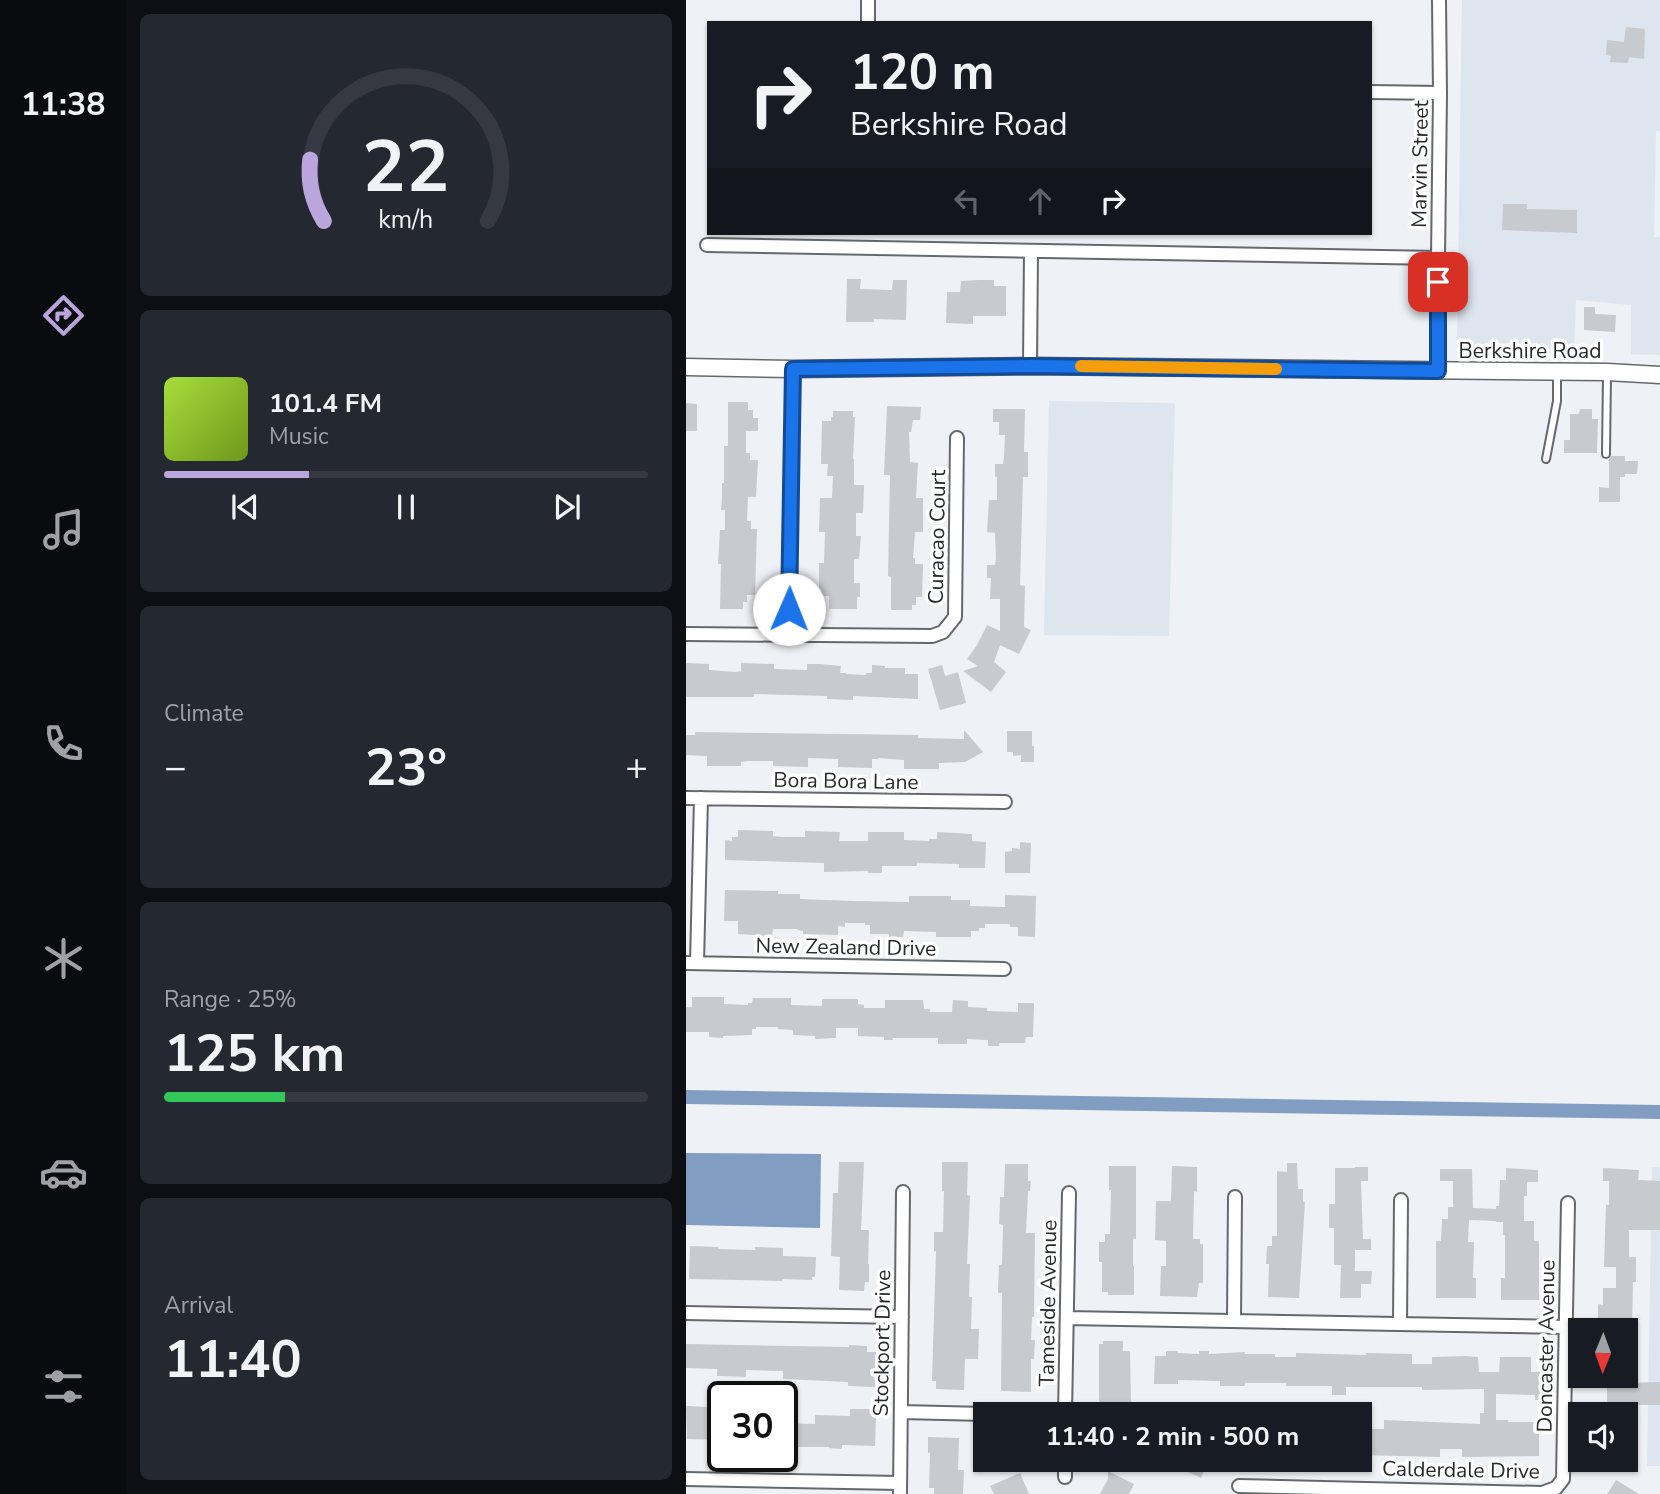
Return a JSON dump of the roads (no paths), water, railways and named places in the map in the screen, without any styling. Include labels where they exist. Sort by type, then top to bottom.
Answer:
[{"type":"street","points":[[868,0],[868,21]]},
{"type":"street","name":"Marvin Street","points":[[1438,371],[1439,0]]},
{"type":"street","points":[[1372,92],[1440,93]]},
{"type":"street","points":[[865,248],[866,235]]},
{"type":"street","points":[[707,245],[1438,258]]},
{"type":"street","points":[[1030,366],[1031,251]]},
{"type":"street","name":"Berkshire Road","points":[[686,367],[793,369],[1030,366],[1558,371],[1660,375]]},
{"type":"street","points":[[686,634],[788,636],[793,369]]},
{"type":"street","name":"Curacao Court","points":[[788,636],[932,636],[943,632],[955,617],[957,438]]},
{"type":"street","name":"Bora Bora Lane","points":[[686,798],[1005,802]]},
{"type":"street","points":[[692,963],[701,798]]},
{"type":"street","name":"New Zealand Drive","points":[[692,963],[1004,969]]},
{"type":"street","name":"Stockport Drive","points":[[900,1489],[904,1192]]},
{"type":"street","name":"Tameside Avenue","points":[[1065,1402],[1069,1193]]},
{"type":"street","points":[[1234,1321],[1235,1197]]},
{"type":"street","points":[[1400,1324],[1401,1200]]},
{"type":"street","name":"Doncaster Avenue","points":[[1556,1488],[1563,1479],[1568,1203]]},
{"type":"street","points":[[686,1313],[902,1317]]},
{"type":"street","points":[[1067,1318],[1566,1327]]},
{"type":"street","points":[[901,1412],[973,1414]]},
{"type":"street","points":[[1065,1472],[1065,1477]]},
{"type":"street","points":[[686,1479],[900,1489]]},
{"type":"street","name":"Calderdale Drive","points":[[1239,1486],[1542,1493],[1556,1488]]},
{"type":"lane","points":[[1546,459],[1557,401],[1558,371]]},
{"type":"lane","points":[[1606,454],[1607,372]]},
{"type":"water","points":[[686,1153],[821,1154],[820,1228],[686,1225]]},
{"type":"waterway","points":[[686,1097],[1660,1112]]}]
